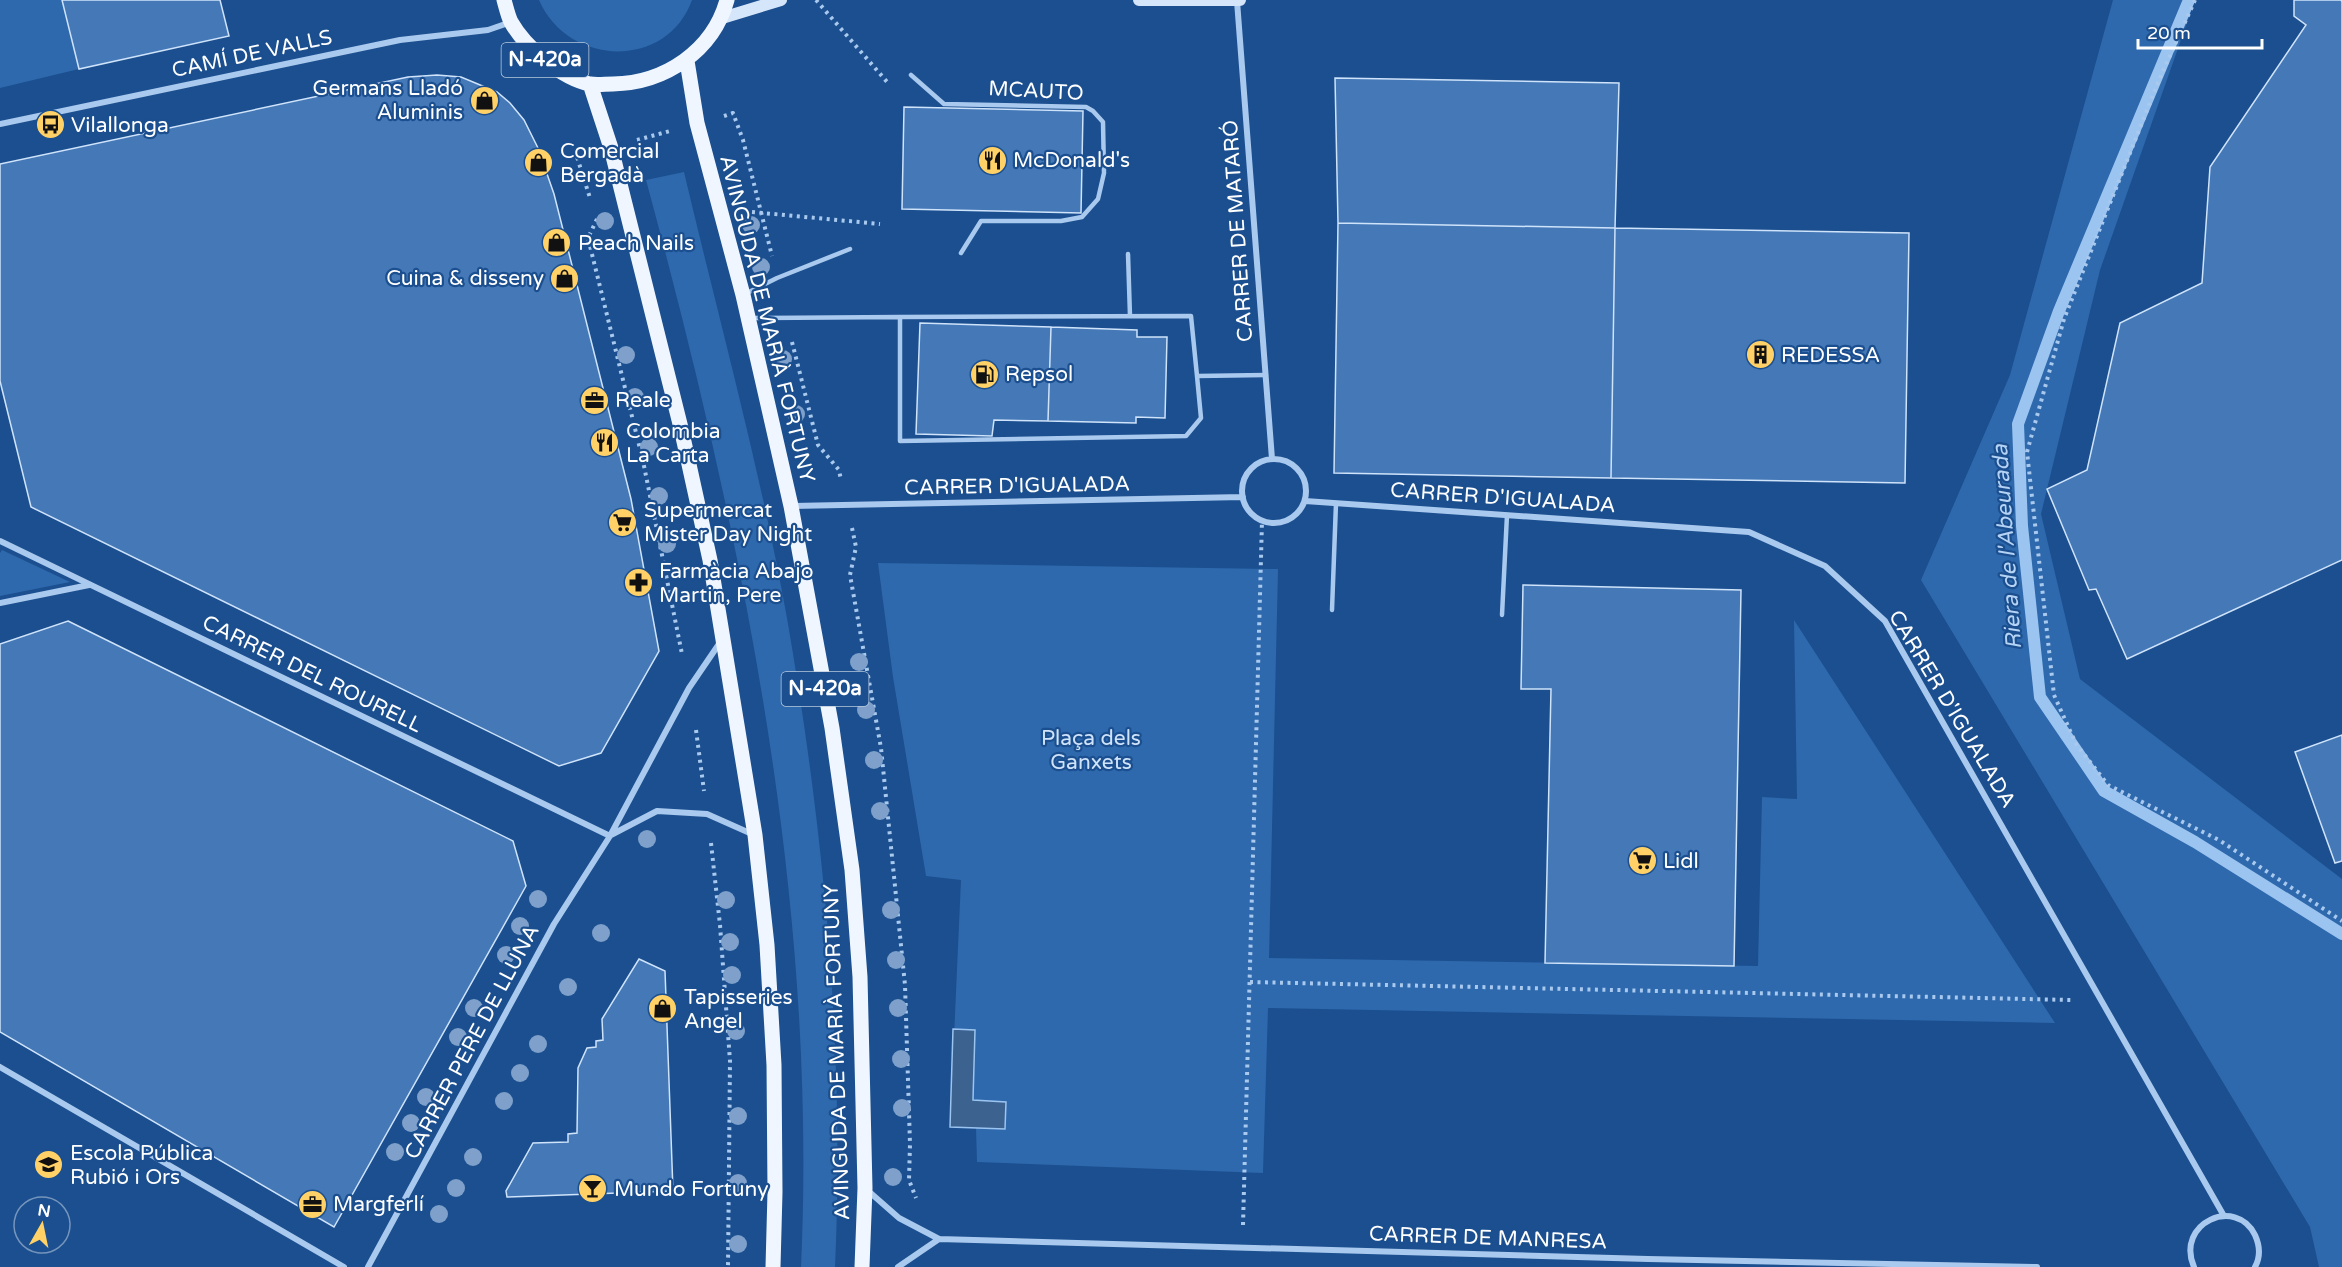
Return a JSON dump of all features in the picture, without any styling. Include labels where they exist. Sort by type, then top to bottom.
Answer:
[{"type":"main road","name":"N-420a","points":[[504,0],[511,21],[536,53],[562,73],[590,84],[628,83],[666,73],[687,61],[710,36],[722,18],[727,0]]},
{"type":"main road","points":[[722,18],[781,0]]},
{"type":"main road","points":[[1139,0],[1238,0]]},
{"type":"main road","name":"AVINGUDA DE MARIÀ FORTUNY","points":[[687,61],[698,123],[743,295],[791,506],[832,728],[852,870],[860,977],[865,1188],[862,1267]]},
{"type":"main road","name":"N-420a","points":[[590,84],[611,147],[681,428],[710,560],[755,835],[767,945],[774,1065],[775,1191],[772,1267]]},
{"type":"street","name":"CARRER DE MATARÓ","points":[[1238,0],[1272,459]]},
{"type":"street","name":"CAMÍ DE VALLS","points":[[0,124],[400,40],[489,30],[511,21]]},
{"type":"street","points":[[1272,459],[1292,464],[1305,480],[1305,501],[1300,510],[1283,522],[1273,523],[1262,521],[1253,515],[1246,507],[1243,497],[1243,486],[1252,467],[1272,459]]},
{"type":"street","name":"CARRER D'IGUALADA","points":[[791,506],[1243,497]]},
{"type":"street","name":"CARRER D'IGUALADA","points":[[1305,501],[1749,532],[1825,566],[1886,621],[2224,1216]]},
{"type":"street","name":"CARRER DEL ROURELL","points":[[0,541],[610,836]]},
{"type":"street","points":[[0,603],[90,585]]},
{"type":"street","name":"CARRER PERE DE LLUNA","points":[[368,1267],[554,924],[610,836],[689,688],[723,638]]},
{"type":"street","name":"CARRER PERE DE LLUNA","points":[[610,836],[657,811],[707,814],[755,835]]},
{"type":"street","points":[[0,1067],[344,1267]]},
{"type":"street","name":"CARRER DE MANRESA","points":[[865,1188],[899,1218],[939,1239],[1872,1265],[2037,1267]]},
{"type":"street","points":[[2194,1267],[2190,1246],[2193,1235],[2198,1227],[2208,1220],[2224,1216],[2238,1218],[2253,1230],[2260,1253],[2255,1267]]},
{"type":"street","points":[[898,1267],[939,1239]]},
{"type":"street","points":[[1646,1267],[1648,1259]]},
{"type":"lane","name":"MCAUTO","points":[[911,75],[944,104],[1086,107],[1103,122],[1104,173],[1098,199],[1082,217],[1061,221],[981,221],[961,253]]},
{"type":"lane","points":[[743,295],[777,278],[850,249]]},
{"type":"lane","points":[[1128,254],[1130,316]]},
{"type":"lane","points":[[748,318],[900,317],[1191,316],[1201,418],[1186,436],[900,441],[900,317]]},
{"type":"lane","points":[[1197,376],[1266,375]]},
{"type":"lane","points":[[1332,610],[1336,503]]},
{"type":"lane","points":[[1503,615],[1507,515]]},
{"type":"path","points":[[816,0],[896,91]]},
{"type":"path","points":[[2195,0],[2159,80],[2064,319],[2027,452],[2055,695],[2076,744],[2108,785],[2219,840],[2342,921]]},
{"type":"path","points":[[681,648],[643,461],[588,238],[597,219],[577,158],[733,113]]},
{"type":"path","points":[[721,209],[880,224]]},
{"type":"path","points":[[1242,1247],[1262,521]]},
{"type":"path","points":[[856,547],[850,575],[881,748],[905,985],[909,1180],[920,1206]]},
{"type":"path","points":[[695,726],[704,788]]},
{"type":"path","points":[[711,843],[720,925],[730,1061],[728,1267]]},
{"type":"path","points":[[1250,982],[2101,1000]]},
{"type":"green space","points":[[0,0],[62,0],[79,69],[0,88]]},
{"type":"green space","points":[[539,0],[692,0],[679,23],[662,39],[640,48],[617,51],[594,48],[572,38],[553,22]]},
{"type":"green space","points":[[2113,0],[2195,0],[2100,270],[2041,514],[2080,679],[2342,879],[2342,1267],[2319,1267],[2310,1227],[1921,580],[2010,375]]},
{"type":"green space","points":[[684,172],[752,450],[776,562],[812,779],[829,941],[834,1022],[837,1104],[835,1267],[801,1267],[803,1129],[797,992],[785,855],[766,718],[742,582],[713,447],[646,180]]},
{"type":"green space","points":[[2,550],[70,582],[0,596],[0,553]]},
{"type":"green space","name":"Plaça dels Ganxets","points":[[878,563],[1278,569],[1269,958],[1758,966],[1762,797],[1797,799],[1794,620],[2055,1023],[1268,1008],[1263,1173],[977,1162],[976,1128],[950,1127],[961,880],[926,876],[893,677]]},
{"type":"shaded area","points":[[953,1029],[975,1030],[973,1100],[1006,1102],[1005,1129],[950,1127]]},
{"type":"building","points":[[62,0],[220,0],[229,36],[79,69]]},
{"type":"building","points":[[2294,0],[2341,0],[2342,2],[2342,560],[2127,659],[2096,589],[2089,590],[2047,489],[2087,470],[2120,323],[2202,283],[2210,167],[2306,25],[2294,16]]},
{"type":"building","points":[[437,75],[461,77],[497,92],[524,120],[538,148],[554,194],[631,499],[659,651],[601,753],[559,766],[31,507],[0,381],[0,164],[408,77]]},
{"type":"building","points":[[1335,78],[1619,83],[1615,228],[1338,223]]},
{"type":"building","name":"McDonald's","points":[[904,107],[1083,111],[1081,213],[902,209]]},
{"type":"building","points":[[1338,223],[1615,228],[1611,478],[1334,473]]},
{"type":"building","name":"REDESSA","points":[[1615,228],[1909,233],[1905,483],[1611,478]]},
{"type":"building","name":"Repsol","points":[[920,323],[1051,327],[1048,421],[994,420],[992,436],[916,434]]},
{"type":"building","points":[[1051,327],[1137,330],[1137,337],[1167,337],[1165,418],[1136,417],[1136,423],[1048,421]]},
{"type":"building","name":"Lidl","points":[[1523,585],[1741,590],[1734,966],[1545,963],[1551,689],[1521,689]]},
{"type":"building","points":[[68,621],[513,841],[526,886],[334,1227],[0,1032],[0,644]]},
{"type":"building","points":[[2342,735],[2342,861],[2335,863],[2295,752]]},
{"type":"building","points":[[639,959],[665,971],[673,1191],[507,1197],[506,1191],[533,1143],[568,1142],[568,1134],[577,1133],[578,1068],[587,1048],[596,1047],[596,1041],[603,1040],[602,1019]]},
{"type":"waterway","name":"Riera de l'Abeurada","points":[[2189,0],[2059,311],[2018,424],[2022,526],[2040,697],[2104,791],[2195,842],[2342,934]]},
{"type":"place","name":"Germans Lladó Aluminis","points":[[484,100]]},
{"type":"place","name":"Vilallonga","points":[[50,125]]},
{"type":"place","name":"McDonald's","points":[[992,160]]},
{"type":"place","name":"Comercial Bergadà","points":[[539,163]]},
{"type":"place","name":"Peach Nails","points":[[557,243]]},
{"type":"place","name":"Cuina & disseny","points":[[565,278]]},
{"type":"place","name":"REDESSA","points":[[1760,355]]},
{"type":"place","name":"Repsol","points":[[984,374]]},
{"type":"place","name":"Reale","points":[[594,400]]},
{"type":"place","name":"Colombia La Carta","points":[[605,443]]},
{"type":"place","name":"Supermercat Mister Day Night","points":[[623,522]]},
{"type":"place","name":"Farmàcia Abajo Martin, Pere","points":[[638,583]]},
{"type":"place","name":"Lidl","points":[[1642,861]]},
{"type":"place","name":"Tapisseries Angel","points":[[663,1009]]},
{"type":"place","name":"Escola Pública Rubió i Ors","points":[[49,1165]]},
{"type":"place","name":"Mundo Fortuny","points":[[593,1189]]},
{"type":"place","name":"Margferlí","points":[[312,1204]]}]
